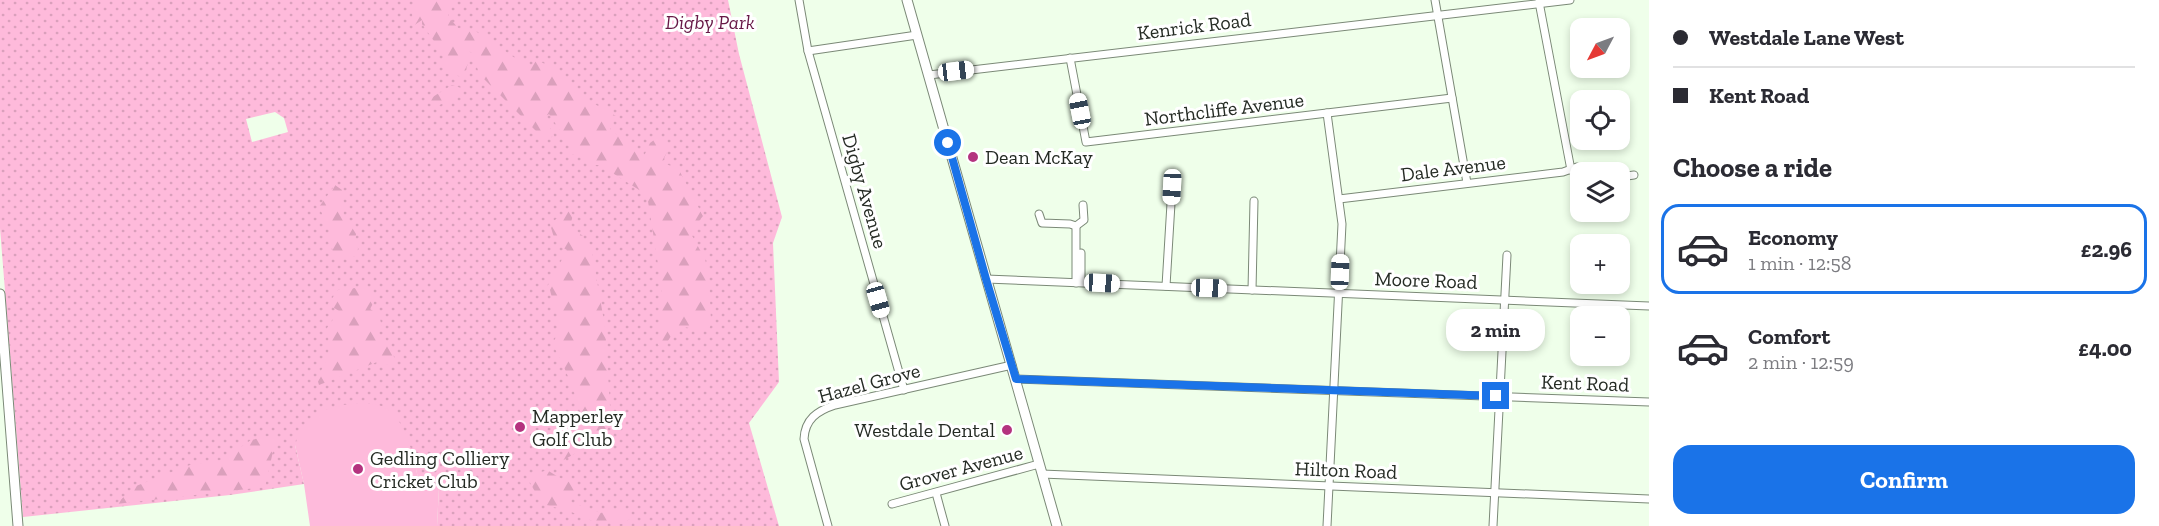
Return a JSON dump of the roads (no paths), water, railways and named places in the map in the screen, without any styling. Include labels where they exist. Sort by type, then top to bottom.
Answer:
[{"type":"street","name":"Digby Avenue","points":[[799,0],[808,51],[904,390]]},
{"type":"street","points":[[907,0],[1057,526]]},
{"type":"street","points":[[1435,0],[1467,183]]},
{"type":"street","name":"Kenrick Road","points":[[929,75],[1570,0]]},
{"type":"street","points":[[1539,2],[1570,165]]},
{"type":"street","points":[[808,51],[917,35]]},
{"type":"street","name":"Northcliffe Avenue","points":[[1070,57],[1086,142],[1452,98]]},
{"type":"street","points":[[1327,526],[1342,224],[1328,113]]},
{"type":"street","name":"Dale Avenue","points":[[1339,199],[1570,170]]},
{"type":"street","points":[[1630,176],[1634,175]]},
{"type":"street","points":[[1166,286],[1172,187],[1169,181]]},
{"type":"street","points":[[1252,290],[1254,201]]},
{"type":"street","points":[[1076,226],[1084,220],[1083,205]]},
{"type":"street","points":[[1039,214],[1042,223],[1076,226]]},
{"type":"street","points":[[1076,226],[1078,282]]},
{"type":"street","points":[[1078,282],[1081,254]]},
{"type":"street","points":[[1493,526],[1507,255]]},
{"type":"street","name":"Moore Road","points":[[986,279],[1649,306]]},
{"type":"street","points":[[0,294],[18,526]]},
{"type":"street","name":"Hazel Grove","points":[[828,526],[804,439],[808,422],[822,409],[1012,365]]},
{"type":"street","name":"Kent Road","points":[[1016,379],[1649,402]]},
{"type":"street","name":"Hilton Road","points":[[1041,469],[1329,487],[1649,499]]},
{"type":"street","name":"Grover Avenue","points":[[892,504],[1041,469]]},
{"type":"street","points":[[936,492],[945,526]]},
{"type":"place","name":"Dean McKay","points":[[973,157]]},
{"type":"place","name":"Mapperley Golf Club","points":[[520,427]]},
{"type":"place","name":"Westdale Dental","points":[[1007,430]]},
{"type":"place","name":"Gedling Colliery Cricket Club","points":[[358,469]]},
{"type":"park label","name":"Digby Park","points":[[710,22]]}]
